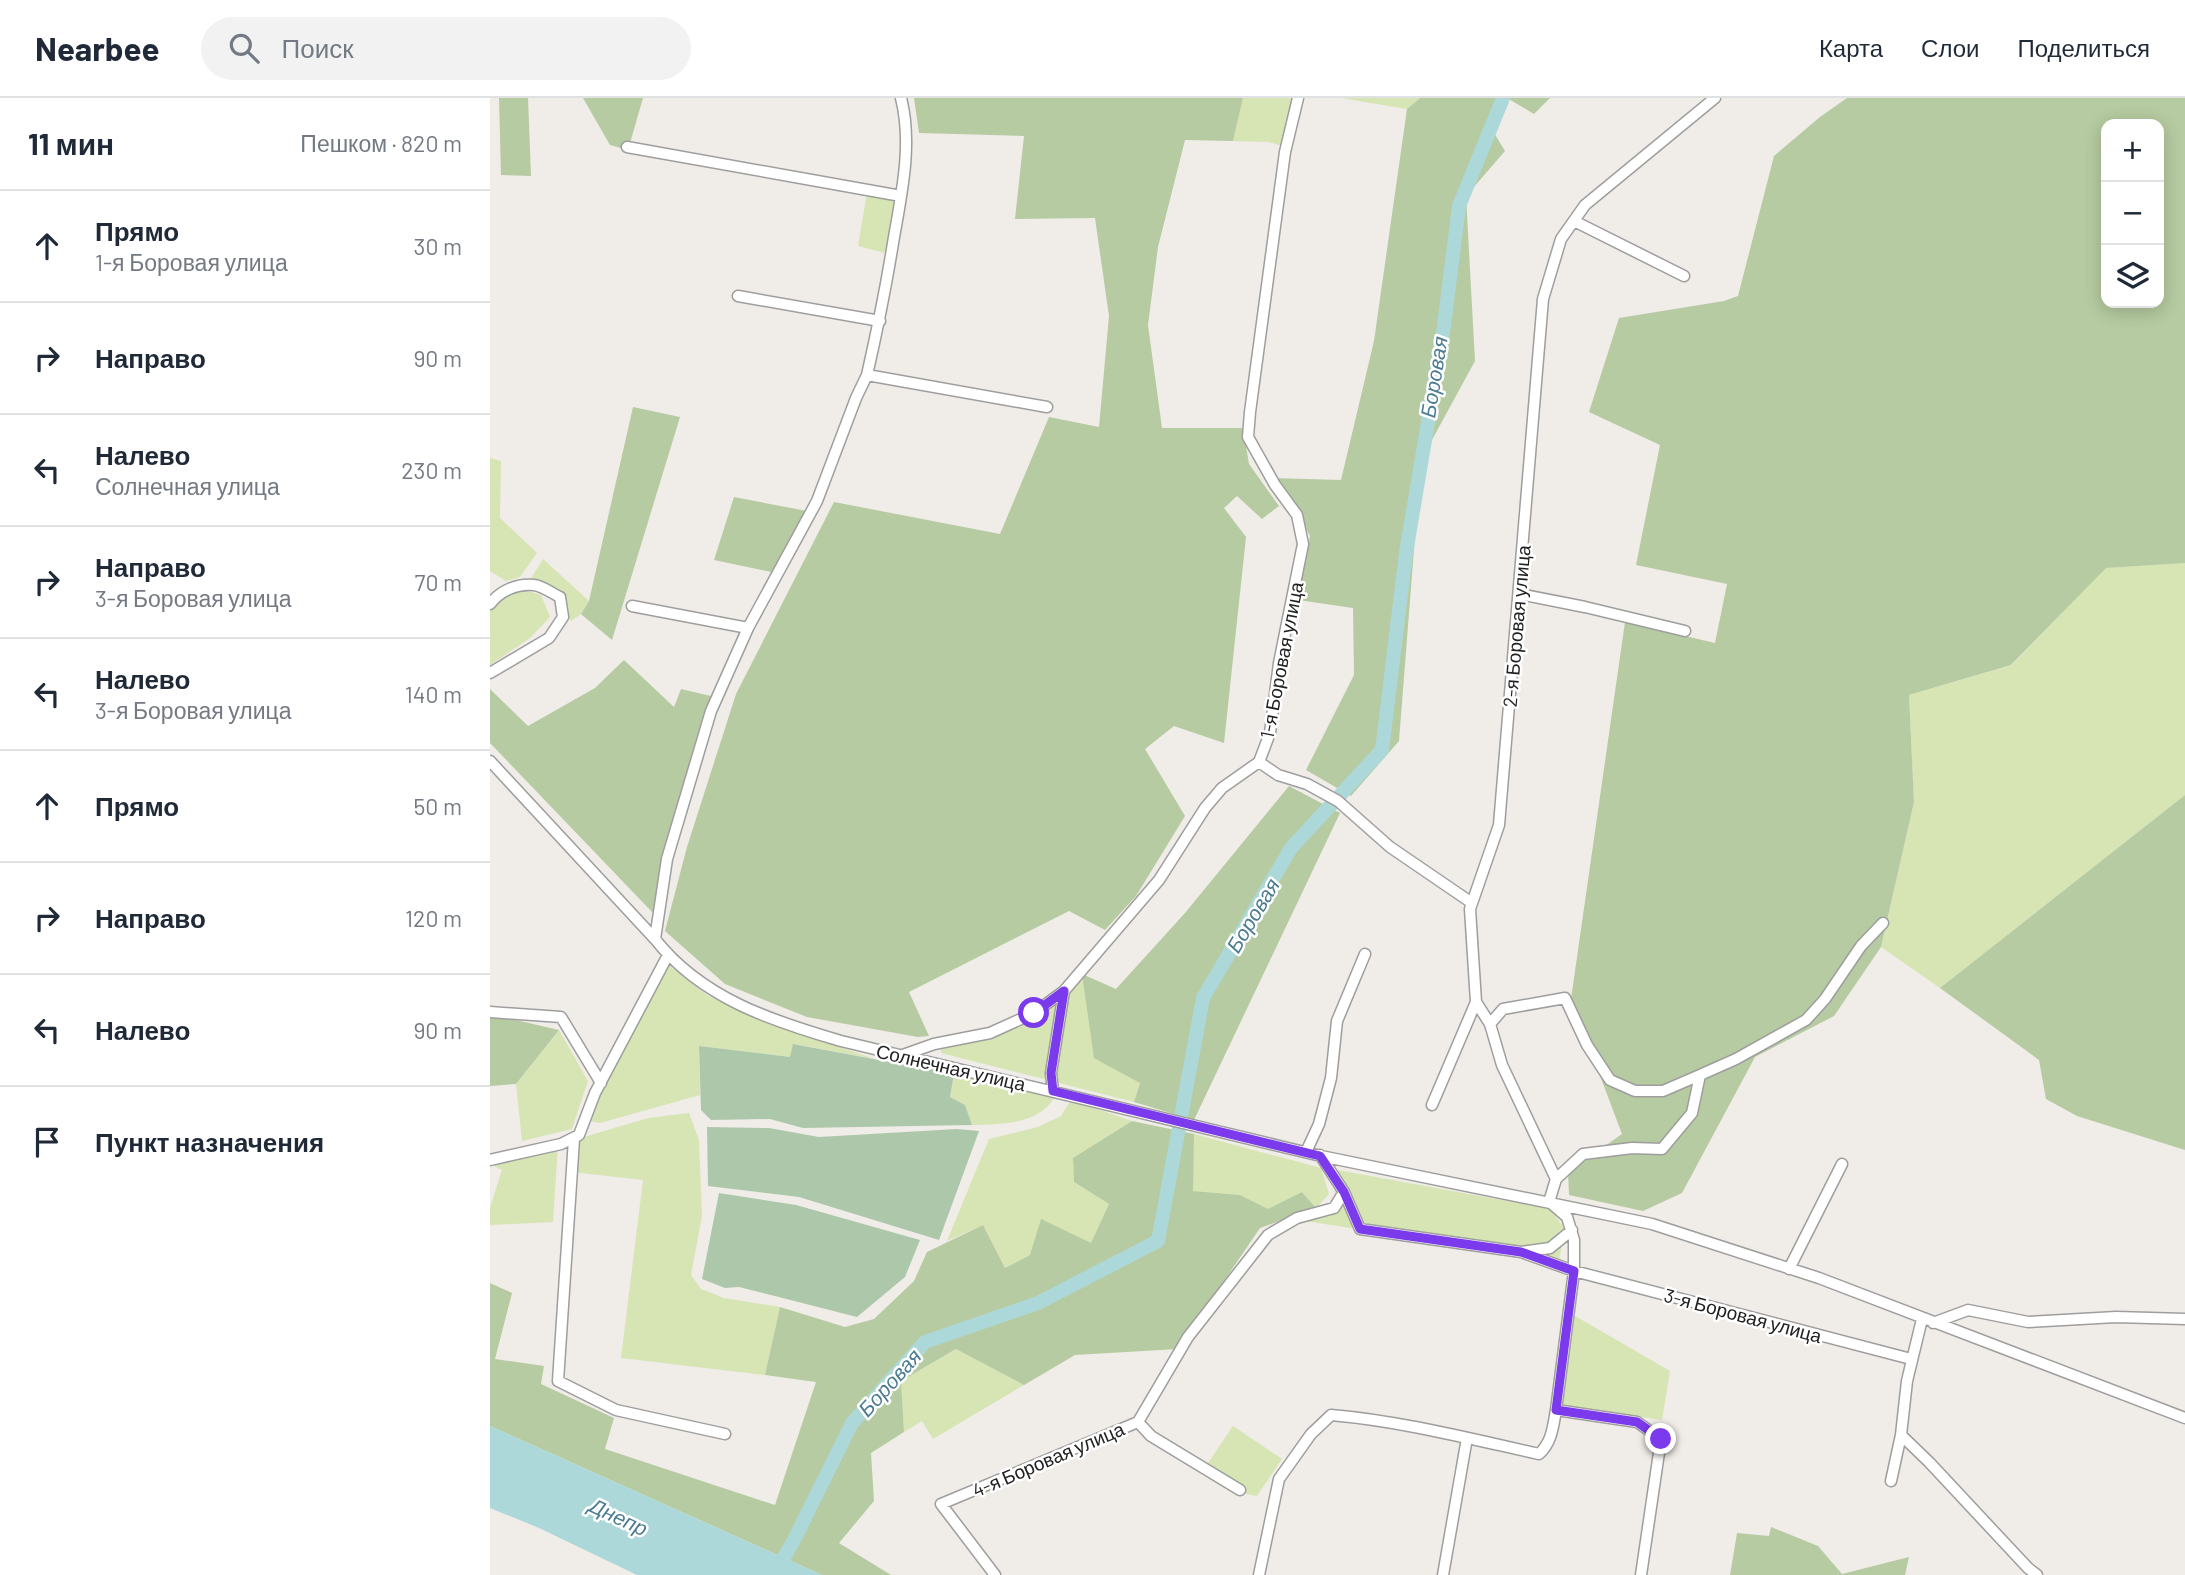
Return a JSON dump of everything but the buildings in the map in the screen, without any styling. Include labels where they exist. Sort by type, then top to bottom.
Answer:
[{"type":"street","points":[[655,939],[667,859],[711,711],[748,628],[817,501],[867,375],[880,321],[901,196],[906,140],[901,98]]},
{"type":"street","name":"1-я Боровая улица","points":[[902,1056],[934,1044],[990,1032],[1034,1013],[1064,991],[1159,880],[1205,808],[1222,788],[1259,762],[1270,733],[1279,663],[1303,544],[1297,515],[1275,485],[1248,437],[1286,152],[1298,98]]},
{"type":"street","name":"2-я Боровая улица","points":[[1556,1179],[1502,1065],[1490,1024],[1476,1002],[1470,909],[1499,825],[1543,299],[1561,239],[1586,205],[1715,98]]},
{"type":"street","points":[[627,147],[901,196]]},
{"type":"street","points":[[1574,220],[1684,276]]},
{"type":"street","points":[[738,296],[880,321]]},
{"type":"street","points":[[867,375],[1047,407]]},
{"type":"street","points":[[490,604],[498,594],[506,590],[536,585],[560,597],[563,617],[549,638],[490,673]]},
{"type":"street","points":[[1519,594],[1685,631]]},
{"type":"street","points":[[632,606],[748,628]]},
{"type":"street","name":"Солнечная улица","points":[[490,761],[668,955],[700,982],[731,1002],[784,1025],[1320,1156],[1652,1224],[1789,1269],[2185,1418]]},
{"type":"street","points":[[1259,762],[1278,775],[1307,784],[1338,801],[1390,847],[1472,903]]},
{"type":"street","points":[[1490,1024],[1503,1009],[1565,998],[1587,1045],[1610,1080],[1635,1091],[1663,1091],[1735,1059],[1806,1020],[1825,999],[1861,946],[1883,923]]},
{"type":"street","points":[[1306,1152],[1319,1124],[1331,1077],[1337,1020],[1365,954]]},
{"type":"street","points":[[490,1160],[561,1144],[579,1135],[601,1083],[668,955]]},
{"type":"street","points":[[1053,1091],[1051,1073],[1064,991]]},
{"type":"street","points":[[1432,1105],[1476,1002]]},
{"type":"street","points":[[490,1012],[561,1017],[601,1083]]},
{"type":"street","points":[[1259,1575],[1279,1479],[1311,1434],[1331,1415],[1467,1438],[1539,1454],[1548,1446],[1553,1432],[1574,1271],[1572,1230],[1567,1217],[1549,1202],[1556,1179],[1583,1154],[1632,1148],[1662,1149],[1692,1113],[1700,1075]]},
{"type":"street","points":[[575,1139],[558,1381],[616,1410],[725,1434]]},
{"type":"street","points":[[1320,1156],[1344,1192],[1360,1229],[1521,1252],[1550,1248],[1572,1230]]},
{"type":"street","points":[[1789,1269],[1842,1164]]},
{"type":"street","name":"4-я Боровая улица","points":[[995,1575],[941,1504],[1138,1422],[1188,1337],[1268,1235],[1297,1218],[1334,1208],[1344,1192]]},
{"type":"street","name":"3-я Боровая улица","points":[[1521,1252],[1574,1271],[1911,1359]]},
{"type":"street","points":[[1933,1323],[1968,1310],[2028,1322],[2116,1317],[2185,1319]]},
{"type":"street","points":[[1891,1481],[1902,1435],[1911,1359],[1922,1319]]},
{"type":"street","points":[[1556,1410],[1637,1422],[1661,1439],[1641,1575]]},
{"type":"street","points":[[1138,1422],[1151,1436],[1240,1490]]},
{"type":"street","points":[[1902,1435],[2037,1575]]},
{"type":"street","points":[[1443,1575],[1467,1438]]},
{"type":"green space","points":[[499,98],[528,98],[531,176],[501,175]]},
{"type":"green space","points":[[583,98],[643,98],[628,150],[610,145]]},
{"type":"green space","points":[[914,98],[1243,98],[1233,141],[1185,140],[1158,247],[1148,325],[1162,428],[1243,428],[1249,464],[1279,506],[1262,519],[1237,496],[1224,508],[1246,537],[1224,743],[1174,726],[1145,749],[1185,816],[1136,896],[1105,930],[1069,911],[909,992],[929,1036],[918,1037],[807,1017],[725,984],[665,931],[687,847],[736,694],[834,502],[1000,534],[1049,417],[1099,427],[1109,316],[1095,218],[1015,219],[1024,136],[919,133]]},
{"type":"green space","points":[[1243,98],[1304,98],[1292,146],[1233,141]]},
{"type":"green space","points":[[1341,98],[1420,98],[1407,109]]},
{"type":"green space","points":[[1420,98],[1506,98],[1491,128],[1505,151],[1466,196],[1475,361],[1421,460],[1399,741],[1351,796],[1306,770],[1354,675],[1353,608],[1298,600],[1310,536],[1290,497],[1272,478],[1341,480],[1374,341],[1407,109]]},
{"type":"green space","points":[[1507,98],[1550,98],[1534,114]]},
{"type":"green space","points":[[1847,98],[2185,98],[2185,563],[2106,568],[2011,665],[1909,695],[1914,802],[1881,947],[1834,1016],[1755,1057],[1682,1193],[1643,1211],[1569,1195],[1568,1172],[1622,1134],[1571,999],[1625,622],[1715,643],[1727,584],[1636,565],[1660,445],[1589,412],[1619,318],[1724,301],[1738,296],[1774,156]]},
{"type":"green space","points":[[867,193],[901,203],[893,255],[858,246]]},
{"type":"green space","points":[[633,407],[680,417],[612,640],[581,614],[589,601]]},
{"type":"green space","points":[[490,458],[501,461],[500,518],[537,553],[520,577],[506,581],[490,571]]},
{"type":"green space","points":[[734,497],[812,512],[781,574],[714,560]]},
{"type":"green space","points":[[543,559],[589,601],[581,614],[571,621],[548,589],[530,580]]},
{"type":"green space","points":[[2185,563],[2185,795],[1940,988],[1881,947],[1914,802],[1909,695],[2012,665],[2105,568]]},
{"type":"green space","points":[[516,587],[541,595],[550,617],[530,638],[490,665],[490,595]]},
{"type":"green space","points":[[624,660],[674,707],[681,689],[715,697],[653,913],[490,743],[490,689],[528,726],[595,688]]},
{"type":"green space","points":[[1289,786],[1340,813],[1194,1120],[1134,1102],[1140,1083],[1094,1058],[1082,974],[1116,989],[1185,913]]},
{"type":"green space","points":[[2185,795],[2185,1150],[2077,1116],[2046,1099],[2039,1060],[1940,988]]},
{"type":"green space","points":[[667,964],[708,996],[777,1026],[875,1059],[794,1044],[791,1057],[699,1046],[700,1095],[600,1123],[589,1121],[603,1084]]},
{"type":"green space","points":[[1082,974],[1140,1083],[1134,1102],[941,1053],[941,1046],[1007,1031],[1056,1002]]},
{"type":"green space","points":[[490,1014],[559,1030],[516,1084],[490,1086]]},
{"type":"green space","points":[[559,1030],[588,1081],[572,1129],[522,1141],[516,1084]]},
{"type":"green space","points":[[793,1044],[954,1074],[950,1097],[965,1105],[972,1125],[803,1128],[770,1119],[711,1120],[701,1110],[699,1046],[790,1057]]},
{"type":"green space","points":[[954,1074],[1054,1098],[1047,1107],[1028,1118],[1006,1123],[972,1125],[965,1105],[950,1097]]},
{"type":"green space","points":[[1071,1100],[1132,1121],[1073,1158],[1074,1182],[1109,1204],[1091,1244],[1030,1255],[1005,1268],[983,1225],[947,1241],[989,1139],[1038,1127],[1061,1116]]},
{"type":"green space","points":[[689,1113],[699,1140],[702,1216],[691,1275],[701,1289],[724,1298],[780,1307],[765,1375],[621,1358],[643,1180],[572,1172],[574,1140],[648,1118]]},
{"type":"green space","points":[[1132,1121],[1194,1134],[1193,1191],[1240,1195],[1268,1209],[1302,1192],[1316,1208],[1260,1228],[1178,1349],[1075,1355],[1024,1385],[956,1349],[901,1381],[904,1432],[871,1453],[874,1501],[839,1543],[891,1575],[822,1575],[490,1426],[490,1283],[512,1293],[495,1359],[544,1366],[541,1384],[614,1418],[605,1449],[775,1505],[816,1382],[765,1375],[780,1307],[845,1327],[874,1319],[914,1281],[927,1252],[983,1225],[1005,1268],[1030,1255],[1041,1219],[1091,1243],[1109,1204],[1074,1182],[1073,1158]]},
{"type":"green space","points":[[707,1127],[769,1128],[819,1137],[957,1129],[979,1131],[939,1240],[799,1197],[708,1186]]},
{"type":"green space","points":[[1194,1134],[1321,1168],[1329,1194],[1316,1208],[1302,1192],[1268,1210],[1240,1195],[1192,1191]]},
{"type":"green space","points":[[558,1145],[553,1222],[490,1225],[490,1208],[502,1170],[490,1164]]},
{"type":"green space","points":[[1332,1169],[1550,1209],[1565,1229],[1559,1260],[1305,1221],[1336,1204]]},
{"type":"green space","points":[[719,1193],[796,1205],[920,1240],[905,1277],[857,1317],[739,1287],[725,1288],[702,1279]]},
{"type":"green space","points":[[1570,1313],[1670,1371],[1662,1420],[1559,1405]]},
{"type":"green space","points":[[956,1349],[1024,1385],[933,1439],[922,1421],[904,1432],[901,1381]]},
{"type":"green space","points":[[1233,1426],[1282,1459],[1257,1496],[1241,1493],[1204,1469]]},
{"type":"green space","points":[[1771,1527],[1818,1546],[1842,1574],[1909,1557],[1905,1575],[1730,1575],[1737,1533],[1769,1536]]},
{"type":"water","name":"Днепр","points":[[490,1426],[822,1575],[637,1575],[539,1528],[490,1508]]},
{"type":"waterway","name":"Боровая","points":[[774,1575],[852,1423],[925,1342],[1038,1303],[1158,1241],[1203,998],[1291,848],[1382,750],[1406,553],[1443,333],[1459,206],[1503,98]]},
{"type":"route","points":[[1034,1013],[1064,991],[1051,1073],[1053,1091],[1320,1156],[1344,1192],[1360,1229],[1521,1252],[1574,1271],[1556,1410],[1637,1422],[1661,1439]]}]
